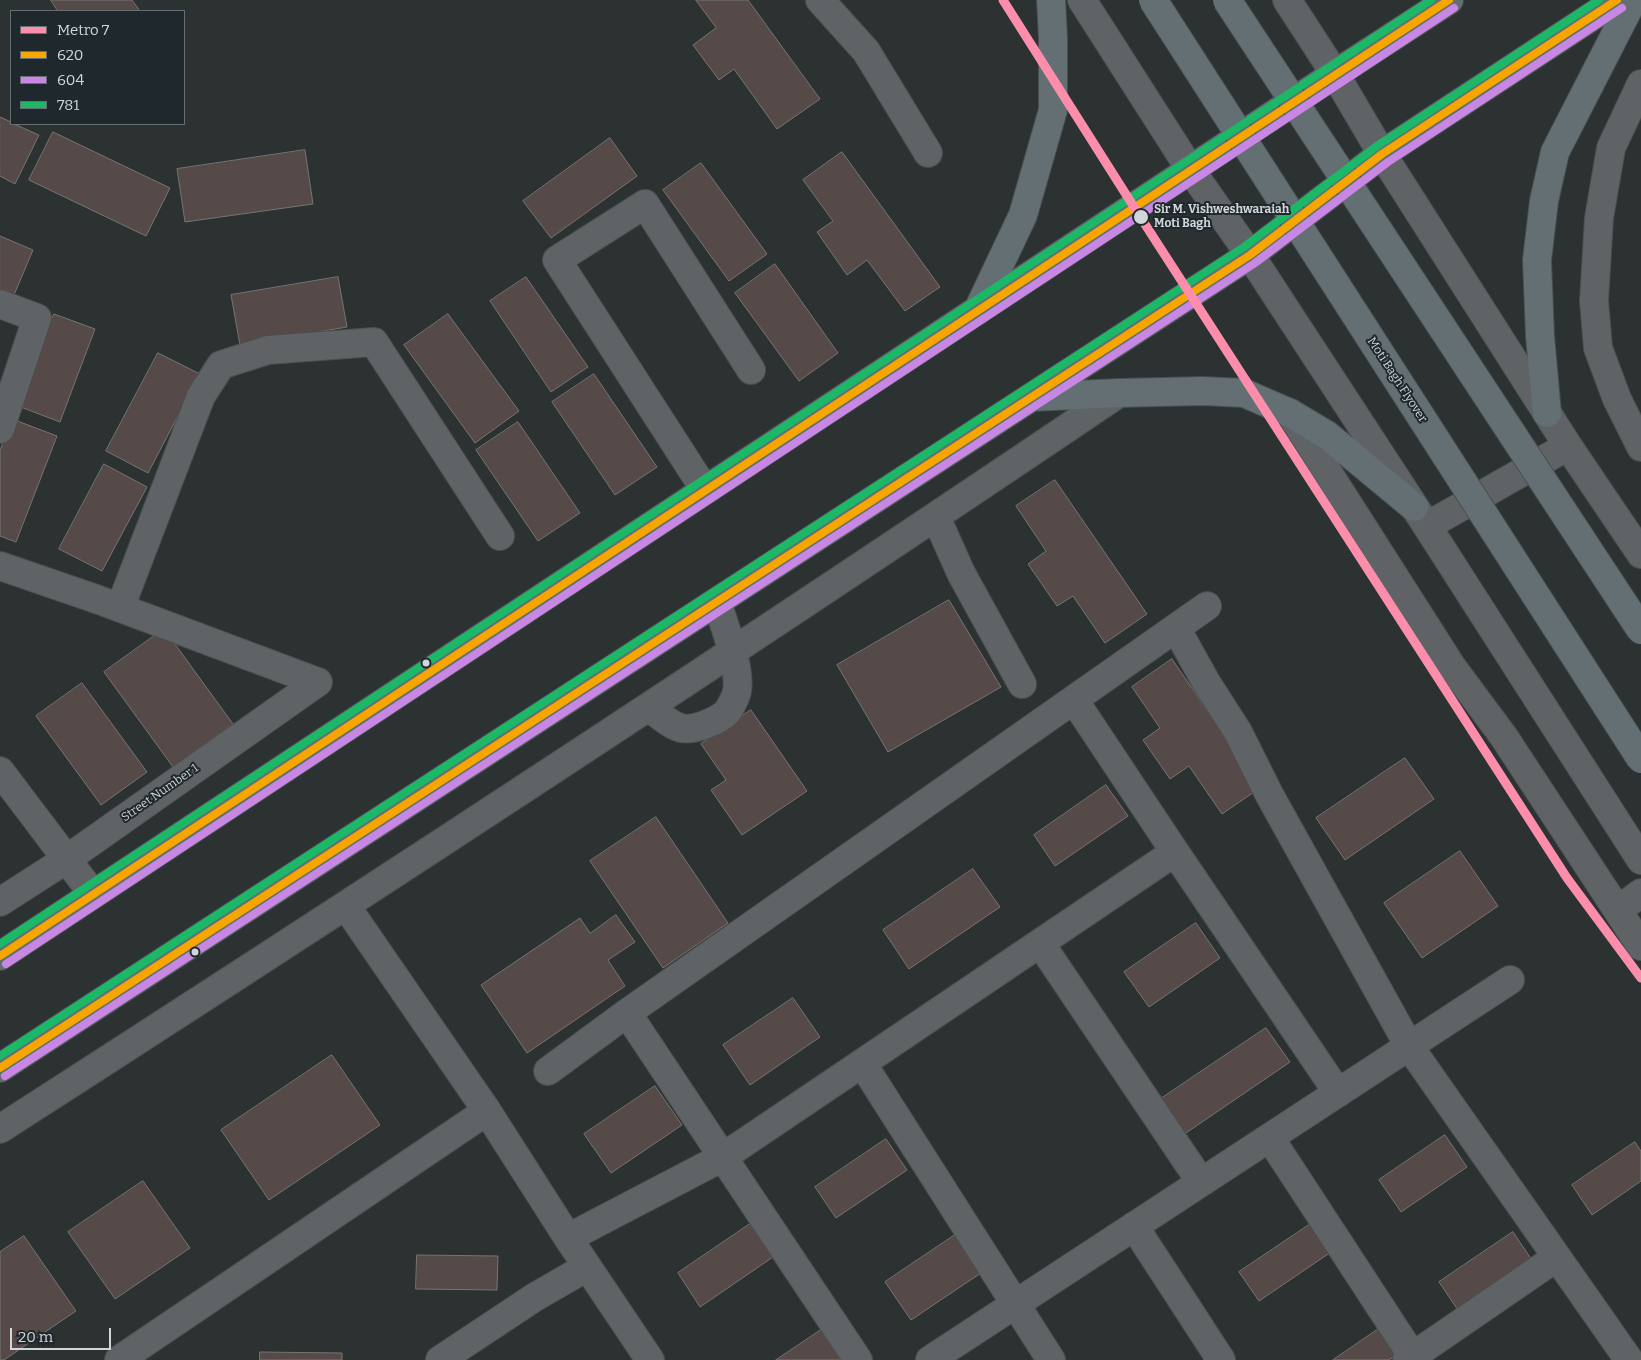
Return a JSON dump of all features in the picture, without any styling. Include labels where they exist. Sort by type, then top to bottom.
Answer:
[{"type":"main road","points":[[978,310],[1023,215],[1053,110],[1051,0]]},
{"type":"main road","name":"Moti Bagh Flyover","points":[[1153,0],[1641,759]]},
{"type":"main road","points":[[1227,0],[1641,630]]},
{"type":"main road","points":[[0,956],[1190,169],[1449,0]]},
{"type":"main road","points":[[0,1068],[1250,255],[1382,154],[1617,0]]},
{"type":"main road","points":[[1547,413],[1540,336],[1537,260],[1544,201],[1555,152],[1632,0]]},
{"type":"main road","points":[[1032,397],[1203,391],[1244,393],[1290,412],[1327,435],[1421,517]]},
{"type":"street","points":[[820,0],[866,51],[928,153]]},
{"type":"street","points":[[1082,0],[1190,169],[1250,255],[1421,517],[1641,860]]},
{"type":"street","points":[[1287,0],[1335,74],[1382,154],[1568,446],[1641,554]]},
{"type":"street","points":[[1641,84],[1611,148],[1599,218],[1594,301],[1598,348],[1617,399],[1641,447]]},
{"type":"street","points":[[706,490],[557,260],[645,204],[751,370]]},
{"type":"street","points":[[0,304],[37,318],[0,428]]},
{"type":"street","points":[[0,566],[120,608],[201,396],[221,365],[268,350],[374,342],[500,536]]},
{"type":"street","points":[[0,1128],[346,906],[649,707],[1119,393]]},
{"type":"street","points":[[1290,412],[1452,667],[1504,737],[1641,946]]},
{"type":"street","points":[[1421,517],[1568,446]]},
{"type":"street","points":[[936,516],[961,573],[1022,684]]},
{"type":"street","points":[[649,707],[666,720],[682,728],[703,727],[726,712],[737,692],[732,652],[717,602]]},
{"type":"street","points":[[548,1071],[627,1013],[1207,606]]},
{"type":"street","name":"Street Number 1","points":[[0,902],[67,859],[318,682],[120,608]]},
{"type":"street","points":[[1176,628],[1206,682],[1238,732],[1269,794],[1409,1046],[1629,1360]]},
{"type":"street","points":[[1074,700],[1338,1093]]},
{"type":"street","points":[[0,771],[93,894]]},
{"type":"street","points":[[568,1238],[723,1157],[1175,852]]},
{"type":"street","points":[[1618,910],[1641,893]]},
{"type":"street","points":[[346,906],[488,1111],[568,1238],[650,1360]]},
{"type":"street","points":[[1040,943],[1202,1182]]},
{"type":"street","points":[[930,1360],[1510,980]]},
{"type":"street","points":[[627,1013],[858,1360]]},
{"type":"street","points":[[862,1063],[1051,1360]]},
{"type":"street","points":[[119,1360],[488,1111]]},
{"type":"street","points":[[1270,1138],[1412,1359],[1557,1257]]},
{"type":"street","points":[[1134,1226],[1221,1360]]},
{"type":"street","points":[[440,1360],[535,1297],[587,1267]]},
{"type":"building","points":[[51,0],[132,0],[139,10],[57,10]]},
{"type":"building","points":[[696,0],[748,0],[820,99],[777,129],[734,69],[719,80],[693,45],[716,28]]},
{"type":"building","points":[[0,117],[10,122],[10,125],[16,125],[39,135],[15,184],[0,176]]},
{"type":"building","points":[[53,132],[170,188],[146,236],[29,180]]},
{"type":"building","points":[[610,138],[637,176],[551,238],[523,201]]},
{"type":"building","points":[[305,150],[313,204],[185,222],[177,169]]},
{"type":"building","points":[[842,152],[940,287],[905,311],[867,260],[847,275],[817,232],[833,221],[803,180]]},
{"type":"building","points":[[701,163],[767,254],[729,281],[663,190]]},
{"type":"building","points":[[0,236],[33,250],[11,302],[0,298]]},
{"type":"building","points":[[775,264],[838,353],[799,381],[735,293]]},
{"type":"building","points":[[338,277],[347,327],[240,345],[231,295]]},
{"type":"building","points":[[526,277],[588,367],[551,392],[490,301]]},
{"type":"building","points":[[54,314],[95,329],[60,422],[18,406]]},
{"type":"building","points":[[448,314],[519,411],[475,443],[404,345]]},
{"type":"building","points":[[158,353],[200,374],[148,473],[106,451]]},
{"type":"building","points":[[594,374],[657,467],[615,495],[552,402]]},
{"type":"building","points":[[12,419],[57,436],[16,542],[0,536],[0,451]]},
{"type":"building","points":[[518,422],[580,513],[538,541],[476,450]]},
{"type":"building","points":[[104,464],[147,487],[102,571],[59,549]]},
{"type":"building","points":[[1055,480],[1147,614],[1105,643],[1073,596],[1057,606],[1028,564],[1046,551],[1016,506]]},
{"type":"building","points":[[949,600],[1001,687],[888,752],[837,665]]},
{"type":"building","points":[[164,629],[233,724],[173,767],[104,672]]},
{"type":"building","points":[[1172,659],[1260,788],[1222,814],[1189,766],[1170,779],[1143,740],[1160,728],[1132,687]]},
{"type":"building","points":[[82,683],[147,772],[101,805],[36,716]]},
{"type":"building","points":[[751,710],[807,791],[742,835],[711,790],[726,780],[701,744]]},
{"type":"building","points":[[1405,758],[1434,799],[1345,860],[1316,818]]},
{"type":"building","points":[[1106,785],[1128,816],[1055,866],[1034,835]]},
{"type":"building","points":[[656,817],[728,923],[663,968],[590,861]]},
{"type":"building","points":[[1460,851],[1498,906],[1422,958],[1384,903]]},
{"type":"building","points":[[973,869],[1000,907],[909,969],[883,930]]},
{"type":"building","points":[[616,915],[635,942],[608,960],[625,986],[527,1053],[481,985],[580,918],[590,933]]},
{"type":"building","points":[[1196,923],[1220,958],[1149,1007],[1124,972]]},
{"type":"building","points":[[793,998],[820,1037],[750,1085],[723,1045]]},
{"type":"building","points":[[1266,1028],[1290,1062],[1183,1135],[1159,1100]]},
{"type":"building","points":[[332,1055],[380,1125],[269,1200],[221,1130]]},
{"type":"building","points":[[655,1086],[682,1125],[611,1173],[584,1134]]},
{"type":"building","points":[[1445,1135],[1467,1167],[1401,1212],[1379,1180]]},
{"type":"building","points":[[886,1139],[907,1170],[836,1218],[815,1187]]},
{"type":"building","points":[[1635,1142],[1641,1151],[1641,1181],[1592,1215],[1572,1185]]},
{"type":"building","points":[[143,1181],[190,1248],[115,1299],[68,1232]]},
{"type":"building","points":[[1312,1223],[1331,1252],[1259,1301],[1239,1272]]},
{"type":"building","points":[[750,1224],[773,1257],[700,1307],[678,1273]]},
{"type":"building","points":[[1513,1232],[1536,1266],[1462,1316],[1439,1282]]},
{"type":"building","points":[[955,1235],[981,1273],[911,1320],[885,1282]]},
{"type":"building","points":[[24,1236],[76,1311],[4,1360],[0,1360],[0,1252]]},
{"type":"building","points":[[417,1255],[498,1256],[497,1290],[416,1289]]},
{"type":"building","points":[[1380,1328],[1398,1354],[1389,1360],[1333,1360]]},
{"type":"building","points":[[821,1330],[841,1360],[776,1360]]},
{"type":"building","points":[[260,1352],[342,1353],[342,1360],[260,1360]]},
{"type":"metro line","name":"7","points":[[1003,0],[1139,215],[1567,878],[1641,978]]},
{"type":"transit line","name":"781","points":[[0,944],[1431,0]]},
{"type":"transit line","name":"620","points":[[0,956],[1449,0]]},
{"type":"transit line","name":"781","points":[[0,1056],[1244,247],[1377,146],[1599,0]]},
{"type":"transit line","name":"620","points":[[0,1068],[1250,255],[1382,154],[1617,0]]},
{"type":"transit line","name":"604","points":[[6,964],[1454,8]]},
{"type":"transit line","name":"604","points":[[5,1076],[1255,263],[1388,162],[1622,8]]},
{"type":"place","name":"Sir M. Vishweshwaraiah Moti Bagh","points":[[1141,217]]}]
